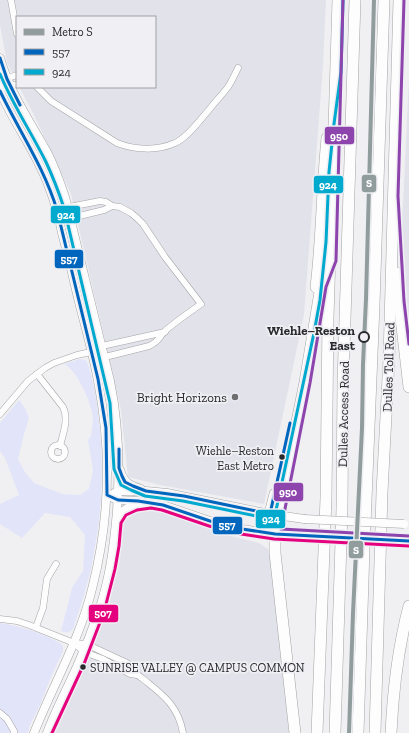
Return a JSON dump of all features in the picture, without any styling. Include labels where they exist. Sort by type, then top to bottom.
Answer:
[{"type":"highway","points":[[317,733],[326,498],[327,374],[338,0]]},
{"type":"highway","name":"Dulles Access Road","points":[[335,733],[342,509],[343,383],[355,0]]},
{"type":"highway","name":"Dulles Access Road","points":[[358,733],[375,298],[384,0]]},
{"type":"highway","name":"Dulles Toll Road","points":[[375,733],[382,492],[389,360],[400,0]]},
{"type":"highway","points":[[295,733],[275,553],[276,534],[274,514],[315,299],[324,172],[336,72]]},
{"type":"highway","points":[[393,196],[400,306],[409,388]]},
{"type":"highway","points":[[274,514],[306,375],[321,286],[330,260]]},
{"type":"highway","points":[[391,733],[396,668],[409,606]]},
{"type":"main road","points":[[0,58],[12,83],[19,104],[52,162],[69,207],[105,357],[118,427],[118,500],[114,546],[105,589],[85,648],[47,733]]},
{"type":"main road","points":[[0,91],[45,177],[53,197],[98,379],[106,428],[107,495],[102,544],[94,584],[74,643],[34,733]]},
{"type":"main road","points":[[119,468],[125,482],[146,491]]},
{"type":"main road","points":[[107,495],[118,491],[146,491],[184,496],[304,519],[406,524]]},
{"type":"main road","points":[[107,495],[118,500],[163,505],[242,529],[303,536],[406,541]]},
{"type":"main road","points":[[116,521],[126,508],[151,503]]},
{"type":"street","points":[[11,0],[16,28]]},
{"type":"street","points":[[38,88],[51,101],[117,143],[139,149],[157,148],[176,143],[183,138],[228,87],[238,68]]},
{"type":"street","points":[[0,86],[1,82],[12,83]]},
{"type":"street","points":[[58,216],[69,207],[100,201],[125,210],[143,224],[168,261],[201,304],[165,332],[155,343],[149,346],[105,357],[91,352]]},
{"type":"street","points":[[58,216],[71,218],[100,211],[112,206]]},
{"type":"street","points":[[0,414],[28,381],[54,363],[91,352],[102,346],[165,332]]},
{"type":"street","points":[[37,374],[63,407],[65,412],[66,422],[60,446]]},
{"type":"street","points":[[36,628],[43,608],[47,579],[56,564]]},
{"type":"street","points":[[0,619],[17,621],[127,663],[133,668],[137,675],[161,694],[175,710],[180,720],[183,733]]},
{"type":"street","points":[[0,713],[7,719],[14,733]]},
{"type":"shaded area","points":[[0,0],[326,0],[323,66],[304,315],[264,504],[160,485],[128,477],[121,410],[71,194],[20,88],[156,88],[156,16],[16,16],[16,81],[7,63],[0,25]]},
{"type":"shaded area","points":[[409,77],[409,330],[402,225]]},
{"type":"shaded area","points":[[80,359],[87,362],[93,381],[100,430],[102,480],[98,530],[89,578],[73,629],[66,632],[61,631],[72,588],[83,571],[85,535],[70,517],[45,513],[22,538],[0,524],[0,504],[19,495],[5,458],[0,451],[0,423],[19,400],[25,408],[29,418],[18,459],[25,472],[34,483],[62,494],[80,495],[89,489],[93,470],[88,440],[91,433],[93,419],[92,413],[87,397],[79,381],[74,373],[64,364]]},
{"type":"shaded area","points":[[135,508],[158,510],[223,534],[259,543],[268,549],[271,554],[278,605],[289,733],[50,733],[107,596],[114,566],[122,518],[127,511]]},
{"type":"shaded area","points":[[0,623],[38,633],[60,643],[63,646],[63,651],[30,725],[28,733],[0,733]]},
{"type":"metro line","name":"S","points":[[349,733],[362,428],[374,0]]},
{"type":"transit line","name":"924","points":[[0,74],[46,162],[64,208],[110,403],[114,469],[121,485],[145,496],[183,501],[271,519],[275,515],[320,300],[326,242],[329,172],[341,72],[343,0]]},
{"type":"transit line","name":"950","points":[[343,0],[336,261],[326,287],[310,383],[281,529],[409,536]]},
{"type":"transit line","name":"950","points":[[404,0],[398,196],[404,301],[409,344]]},
{"type":"transit line","name":"557","points":[[0,58],[7,79],[20,105]]},
{"type":"transit line","name":"557","points":[[0,91],[38,164],[52,194],[57,210],[98,379],[106,428],[107,495],[118,500],[138,501],[163,505],[210,521],[242,529],[275,534],[409,541]]},
{"type":"transit line","name":"557","points":[[119,449],[119,468],[122,476],[125,482],[133,486],[146,491],[184,496],[270,514],[290,423]]},
{"type":"transit line","name":"507","points":[[52,733],[84,664],[104,612],[115,569],[121,523],[126,515],[137,510],[151,508],[162,510],[209,526],[241,534],[274,539],[409,546]]},
{"type":"place","name":"Wiehle–Reston East","points":[[364,337]]},
{"type":"place","name":"Bright Horizons","points":[[235,397]]},
{"type":"place","name":"Wiehle–Reston East Metro","points":[[282,457]]},
{"type":"place","name":"SUNRISE VALLEY @ CAMPUS COMMON","points":[[83,667]]}]
